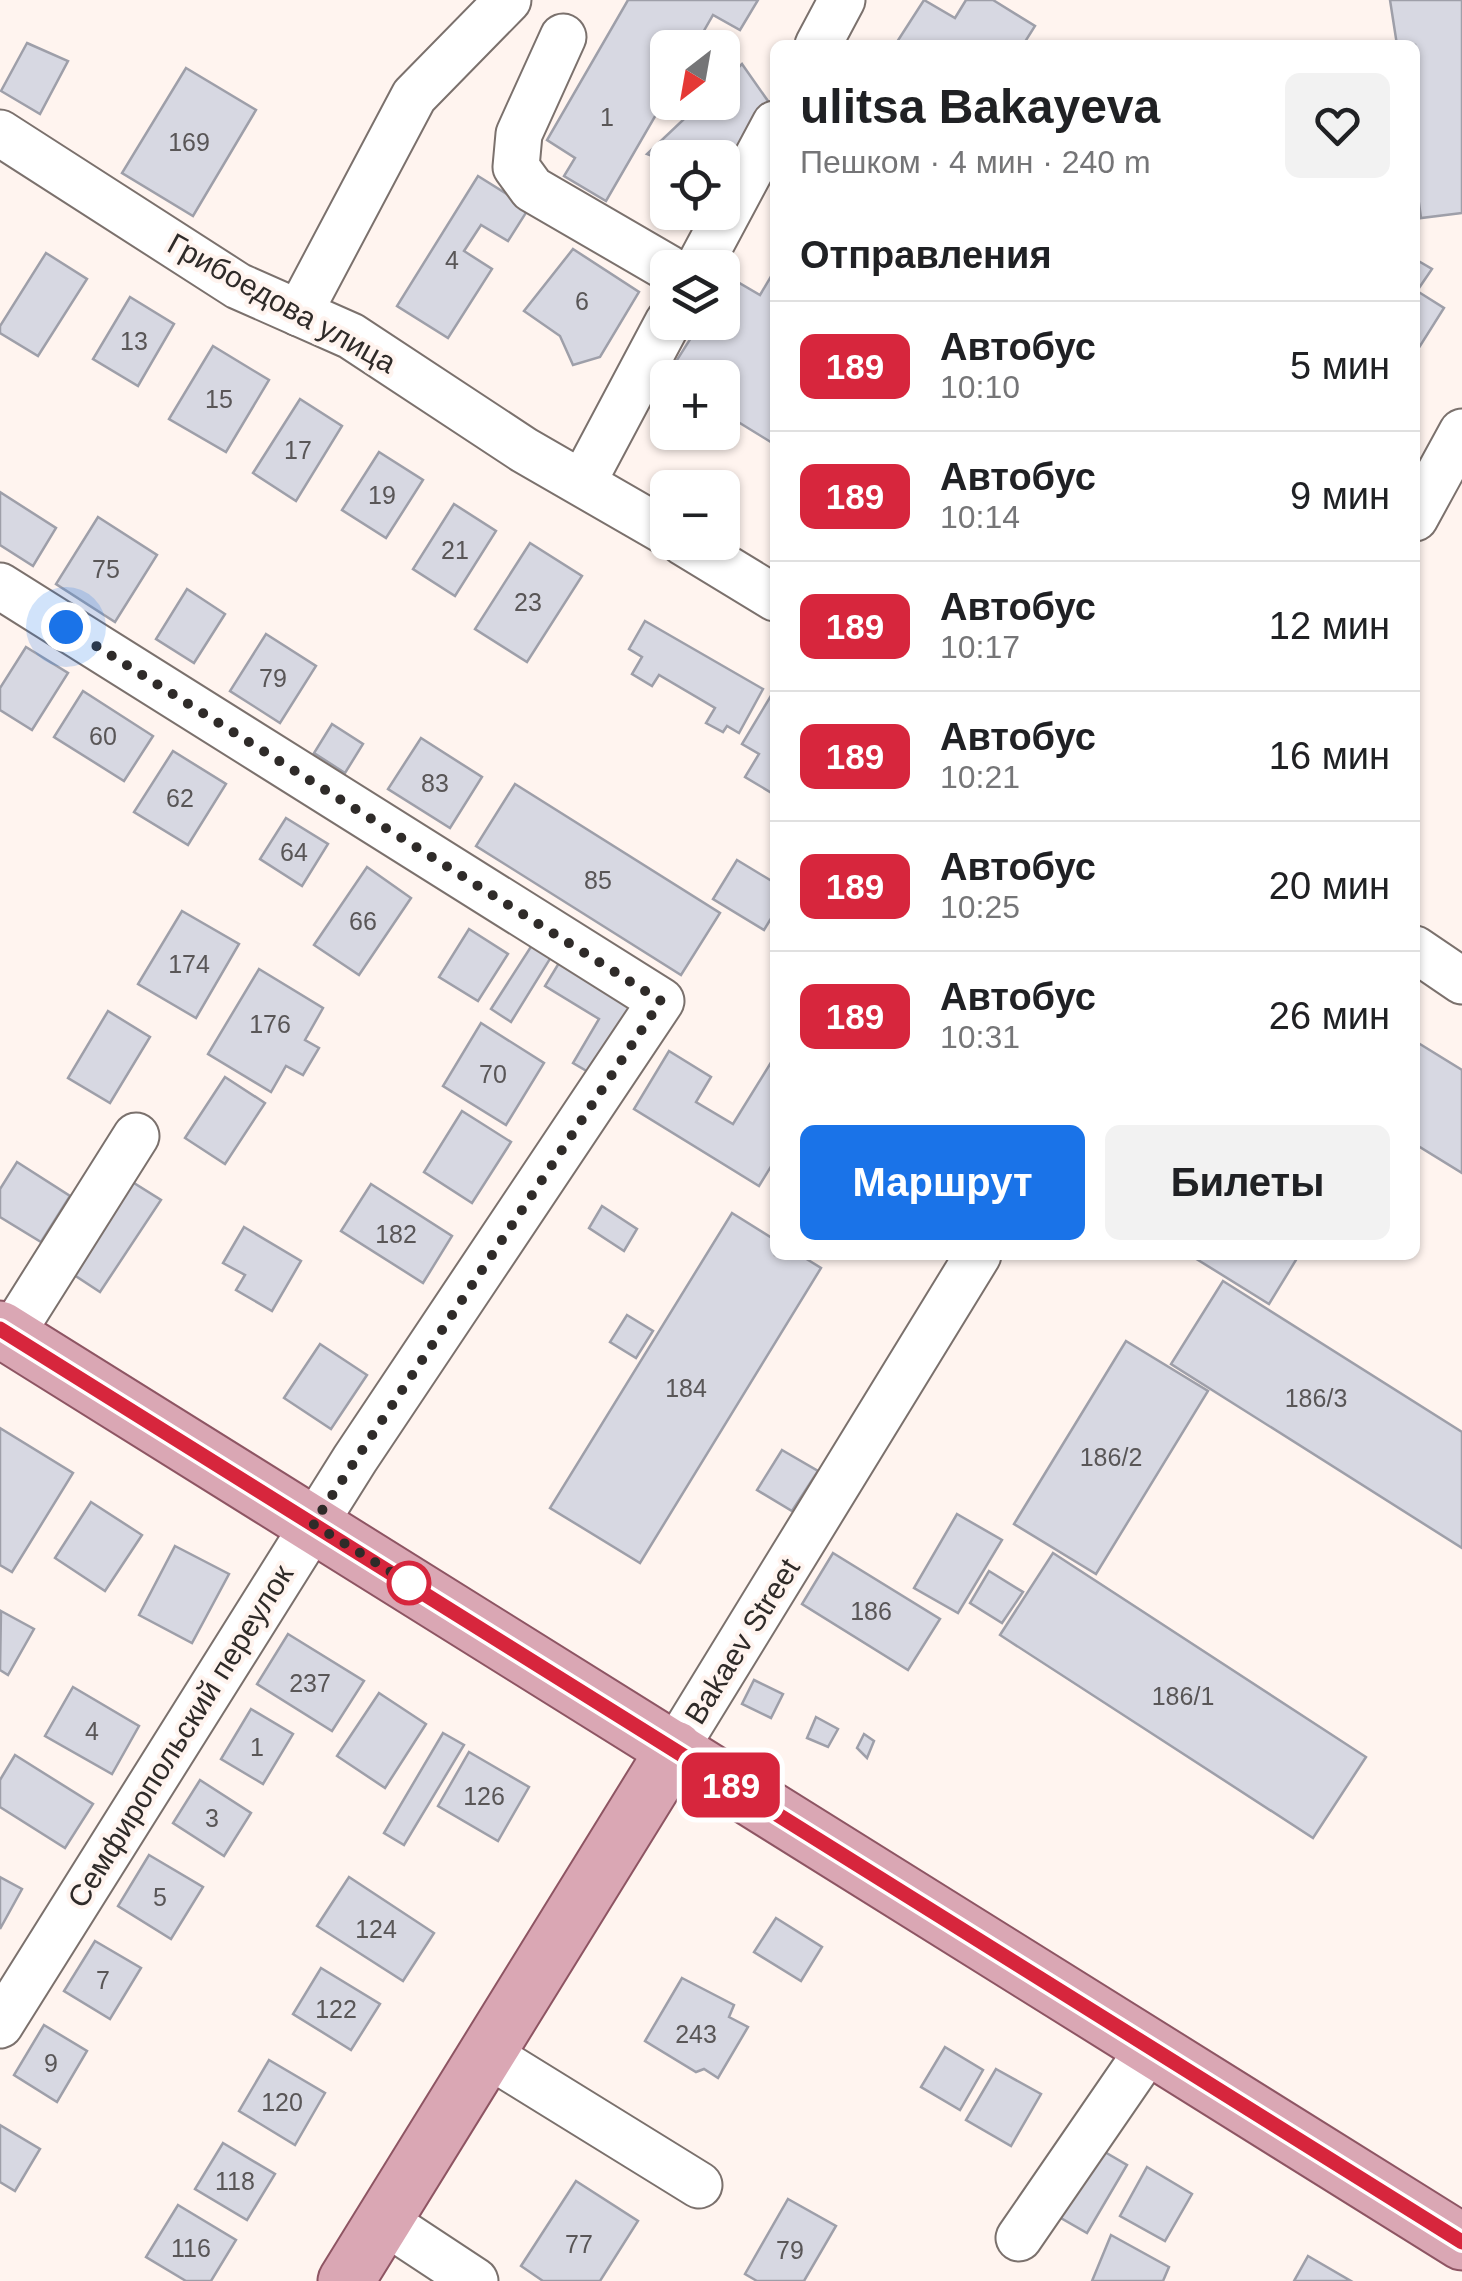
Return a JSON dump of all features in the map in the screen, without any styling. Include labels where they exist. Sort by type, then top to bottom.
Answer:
[{"type":"main road","points":[[5,1332],[1462,2242]]},
{"type":"main road","name":"Bakaev Street","points":[[346,2281],[674,1749]]},
{"type":"street","points":[[299,314],[414,96],[508,0]]},
{"type":"street","points":[[821,40],[842,0]]},
{"type":"street","points":[[563,37],[519,134],[516,167],[532,189],[650,258]]},
{"type":"street","name":"Грибоедова улица","points":[[0,133],[238,286],[351,336],[524,450],[650,522]]},
{"type":"street","points":[[708,250],[770,133]]},
{"type":"street","points":[[583,482],[658,340]]},
{"type":"street","points":[[1420,509],[1462,432]]},
{"type":"street","points":[[713,560],[770,595]]},
{"type":"street","name":"Семфиропольский переулок","points":[[0,586],[661,1001],[313,1524],[0,2025]]},
{"type":"street","points":[[1420,952],[1462,981]]},
{"type":"street","points":[[5,1332],[136,1136]]},
{"type":"street","name":"Bakaev Street","points":[[674,1749],[975,1260]]},
{"type":"street","points":[[1019,2238],[1151,2046]]},
{"type":"street","points":[[487,2054],[700,2185]]},
{"type":"street","points":[[384,2221],[475,2281]]},
{"type":"building","points":[[628,0],[758,0],[740,30],[713,15],[704,30],[650,30],[653,120],[606,201],[564,176],[575,158],[547,140]]},
{"type":"building","points":[[924,0],[955,18],[966,0],[993,0],[1035,26],[1026,40],[898,40]]},
{"type":"building","points":[[1390,0],[1462,0],[1462,213],[1421,218],[1420,40],[1396,40]]},
{"type":"building","points":[[27,43],[68,61],[40,114],[1,91]]},
{"type":"building","points":[[742,64],[770,104],[770,117],[740,155],[740,140],[662,140],[683,120],[740,120]]},
{"type":"building","points":[[186,68],[256,110],[193,216],[122,173]]},
{"type":"building","points":[[478,176],[529,208],[508,241],[481,225],[464,251],[492,269],[448,338],[397,306]]},
{"type":"building","points":[[573,249],[639,292],[600,357],[573,365],[560,336],[524,311]]},
{"type":"building","points":[[46,253],[87,279],[38,356],[0,333],[0,326]]},
{"type":"building","points":[[1420,262],[1432,269],[1420,287]]},
{"type":"building","points":[[770,278],[770,442],[740,423],[740,360],[677,360],[690,340],[740,340],[740,283],[760,295]]},
{"type":"building","points":[[1420,293],[1444,308],[1420,346]]},
{"type":"building","points":[[130,297],[174,324],[138,386],[93,359]]},
{"type":"building","points":[[213,346],[269,380],[226,452],[169,419]]},
{"type":"building","points":[[300,399],[342,426],[296,501],[253,473]]},
{"type":"building","points":[[379,452],[423,480],[386,538],[342,510]]},
{"type":"building","points":[[0,492],[56,528],[33,566],[0,545]]},
{"type":"building","points":[[454,504],[496,531],[455,596],[413,569]]},
{"type":"building","points":[[98,517],[157,555],[115,622],[56,584]]},
{"type":"building","points":[[530,543],[582,576],[527,662],[475,629]]},
{"type":"building","points":[[187,589],[225,614],[194,663],[156,639]]},
{"type":"building","points":[[645,621],[763,689],[739,733],[727,726],[723,732],[706,723],[715,708],[659,675],[652,686],[632,674],[642,657],[629,649]]},
{"type":"building","points":[[266,634],[316,666],[280,723],[230,691]]},
{"type":"building","points":[[26,647],[68,673],[32,730],[0,710],[0,688]]},
{"type":"building","points":[[83,691],[153,736],[124,781],[54,737]]},
{"type":"building","points":[[770,697],[770,792],[745,777],[759,754],[742,744]]},
{"type":"building","points":[[332,724],[363,744],[345,773],[314,753]]},
{"type":"building","points":[[421,738],[482,777],[450,828],[388,789]]},
{"type":"building","points":[[173,751],[226,784],[188,845],[134,812]]},
{"type":"building","points":[[515,784],[720,913],[681,975],[476,846]]},
{"type":"building","points":[[286,818],[328,844],[302,886],[260,859]]},
{"type":"building","points":[[737,860],[770,880],[770,920],[764,930],[713,899]]},
{"type":"building","points":[[367,867],[411,898],[359,975],[314,945]]},
{"type":"building","points":[[182,911],[239,944],[196,1018],[138,984]]},
{"type":"building","points":[[469,929],[508,954],[478,1001],[439,977]]},
{"type":"building","points":[[534,942],[553,954],[511,1022],[491,1009]]},
{"type":"building","points":[[562,958],[641,1005],[597,1077],[573,1063],[599,1019],[545,986]]},
{"type":"building","points":[[259,969],[323,1008],[305,1040],[319,1048],[303,1075],[286,1066],[271,1092],[208,1054]]},
{"type":"building","points":[[108,1011],[150,1037],[110,1103],[68,1078]]},
{"type":"building","points":[[481,1023],[544,1063],[506,1125],[443,1086]]},
{"type":"building","points":[[1420,1044],[1462,1070],[1462,1173],[1420,1147]]},
{"type":"building","points":[[669,1051],[711,1077],[696,1102],[733,1124],[770,1064],[770,1168],[759,1186],[634,1109]]},
{"type":"building","points":[[225,1077],[265,1103],[225,1164],[185,1138]]},
{"type":"building","points":[[462,1111],[511,1142],[472,1203],[424,1172]]},
{"type":"building","points":[[17,1162],[70,1196],[41,1242],[0,1217],[0,1189]]},
{"type":"building","points":[[126,1178],[161,1200],[100,1292],[65,1269]]},
{"type":"building","points":[[371,1184],[452,1236],[423,1283],[341,1231]]},
{"type":"building","points":[[602,1206],[637,1229],[624,1251],[589,1228]]},
{"type":"building","points":[[732,1213],[770,1237],[770,1260],[808,1260],[821,1268],[640,1563],[550,1508]]},
{"type":"building","points":[[244,1227],[301,1261],[272,1311],[236,1290],[245,1275],[223,1263]]},
{"type":"building","points":[[1198,1260],[1296,1260],[1269,1304]]},
{"type":"building","points":[[1223,1281],[1462,1432],[1462,1548],[1171,1364]]},
{"type":"building","points":[[627,1315],[653,1331],[636,1358],[610,1342]]},
{"type":"building","points":[[1126,1341],[1208,1391],[1096,1574],[1014,1524]]},
{"type":"building","points":[[320,1344],[367,1375],[331,1429],[284,1398]]},
{"type":"building","points":[[0,1428],[73,1473],[12,1572],[0,1565]]},
{"type":"building","points":[[782,1450],[818,1471],[792,1511],[757,1490]]},
{"type":"building","points":[[91,1502],[142,1535],[105,1591],[55,1558]]},
{"type":"building","points":[[957,1514],[1002,1540],[958,1613],[914,1588]]},
{"type":"building","points":[[175,1546],[229,1574],[192,1643],[139,1615]]},
{"type":"building","points":[[833,1553],[940,1619],[908,1670],[802,1604]]},
{"type":"building","points":[[1053,1553],[1366,1757],[1313,1838],[1000,1635]]},
{"type":"building","points":[[989,1571],[1023,1592],[1002,1623],[970,1603]]},
{"type":"building","points":[[1,1611],[34,1629],[8,1675],[0,1670]]},
{"type":"building","points":[[288,1634],[364,1681],[332,1731],[257,1684]]},
{"type":"building","points":[[754,1680],[783,1694],[771,1718],[742,1704]]},
{"type":"building","points":[[73,1687],[139,1726],[112,1774],[45,1736]]},
{"type":"building","points":[[379,1693],[426,1724],[385,1788],[337,1756]]},
{"type":"building","points":[[251,1709],[293,1734],[263,1784],[221,1759]]},
{"type":"building","points":[[816,1717],[838,1729],[828,1747],[807,1738]]},
{"type":"building","points":[[443,1733],[464,1745],[404,1845],[384,1833]]},
{"type":"building","points":[[864,1734],[874,1741],[867,1758],[857,1748]]},
{"type":"building","points":[[469,1752],[529,1787],[498,1841],[438,1806]]},
{"type":"building","points":[[15,1755],[93,1804],[65,1848],[0,1807],[0,1780]]},
{"type":"building","points":[[200,1780],[251,1813],[224,1856],[173,1823]]},
{"type":"building","points":[[149,1855],[203,1887],[171,1939],[118,1906]]},
{"type":"building","points":[[0,1877],[22,1889],[0,1929]]},
{"type":"building","points":[[349,1877],[434,1933],[403,1981],[317,1926]]},
{"type":"building","points":[[776,1918],[822,1947],[801,1981],[754,1952]]},
{"type":"building","points":[[95,1941],[141,1968],[110,2019],[64,1991]]},
{"type":"building","points":[[321,1968],[380,2004],[351,2050],[293,2014]]},
{"type":"building","points":[[682,1978],[734,2005],[729,2017],[748,2027],[718,2078],[704,2069],[696,2072],[645,2041]]},
{"type":"building","points":[[44,2025],[87,2051],[57,2102],[14,2075]]},
{"type":"building","points":[[945,2047],[983,2070],[960,2110],[921,2087]]},
{"type":"building","points":[[269,2060],[325,2093],[295,2145],[239,2111]]},
{"type":"building","points":[[996,2069],[1041,2094],[1011,2146],[966,2120]]},
{"type":"building","points":[[0,2125],[40,2149],[15,2191],[0,2182]]},
{"type":"building","points":[[1086,2141],[1127,2165],[1087,2233],[1047,2210]]},
{"type":"building","points":[[223,2143],[275,2174],[247,2220],[195,2189]]},
{"type":"building","points":[[1147,2167],[1192,2194],[1165,2241],[1120,2216]]},
{"type":"building","points":[[576,2181],[638,2221],[600,2281],[543,2281],[521,2266]]},
{"type":"building","points":[[788,2199],[836,2226],[804,2281],[757,2281],[745,2274]]},
{"type":"building","points":[[178,2205],[236,2240],[211,2281],[186,2281],[146,2257]]},
{"type":"building","points":[[1111,2235],[1169,2267],[1163,2281],[1092,2281]]},
{"type":"building","points":[[1308,2256],[1351,2281],[1294,2281]]},
{"type":"bus line","name":"189","points":[[0,1329],[1462,2242]]},
{"type":"route","points":[[66,627],[661,1001],[313,1524],[409,1583]]}]
